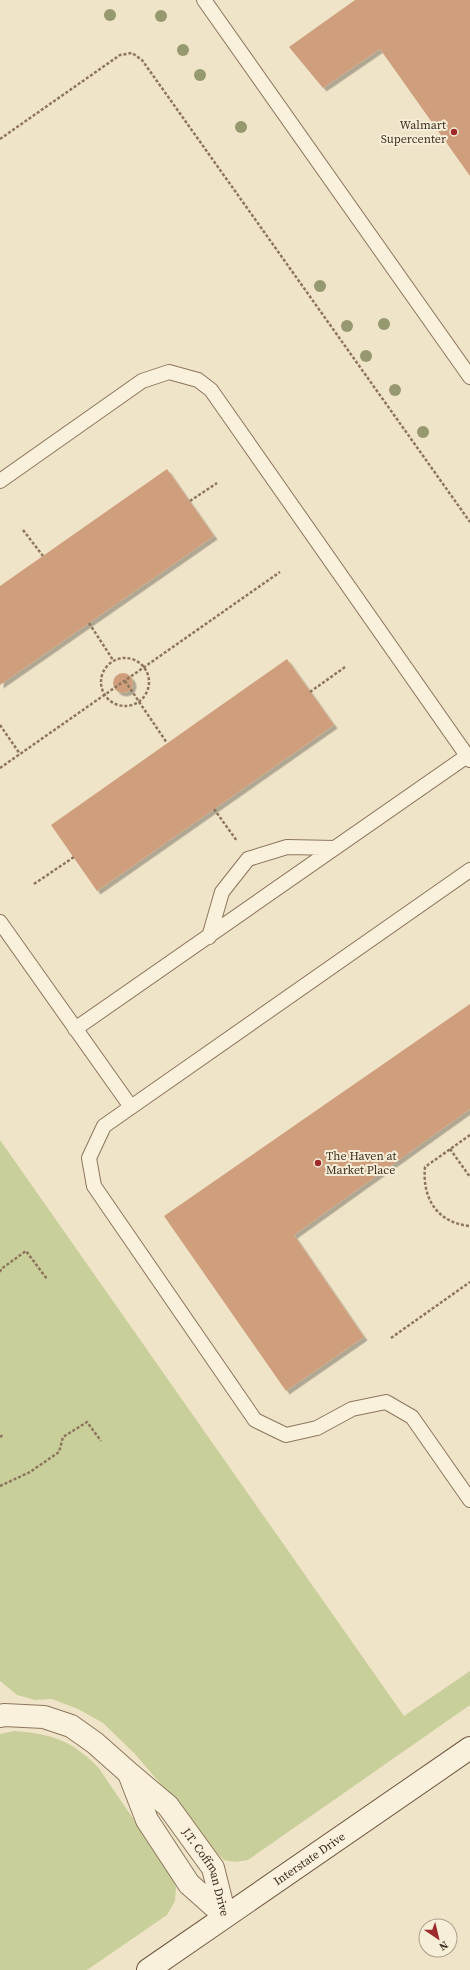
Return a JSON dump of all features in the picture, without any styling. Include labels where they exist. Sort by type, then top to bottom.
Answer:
[{"type":"main road","name":"J.T. Coffman Drive","points":[[1,1713],[44,1717],[71,1726],[96,1743],[130,1774],[147,1820],[189,1884],[226,1916]]},
{"type":"main road","name":"Interstate Drive","points":[[148,1970],[470,1748]]},
{"type":"lane","points":[[204,0],[470,376]]},
{"type":"lane","points":[[0,481],[142,380],[170,372],[198,380],[211,390],[469,758],[335,848],[76,1029]]},
{"type":"lane","points":[[208,937],[222,892],[248,860],[287,847],[335,848]]},
{"type":"lane","points":[[470,870],[104,1126],[89,1158],[94,1186],[255,1420],[286,1435],[317,1428],[352,1409],[386,1402],[412,1417],[470,1500]]},
{"type":"lane","points":[[0,922],[131,1107]]},
{"type":"path","points":[[0,139],[120,55],[132,53],[142,60],[470,522]]},
{"type":"path","points":[[190,501],[217,483]]},
{"type":"path","points":[[24,530],[42,556]]},
{"type":"path","points":[[0,768],[280,572]]},
{"type":"path","points":[[89,623],[113,660]]},
{"type":"path","points":[[130,658],[138,661],[144,667],[149,681],[145,696],[139,702],[124,706],[116,705],[104,695],[101,687],[102,672],[113,660],[130,658]]},
{"type":"path","points":[[310,692],[345,667]]},
{"type":"path","points":[[125,681],[167,743]]},
{"type":"path","points":[[0,726],[20,754]]},
{"type":"path","points":[[214,809],[241,846]]},
{"type":"path","points":[[34,884],[74,857]]},
{"type":"path","points":[[470,1135],[425,1167],[424,1175],[427,1190],[438,1213],[450,1222],[470,1226]]},
{"type":"path","points":[[450,1149],[470,1177]]},
{"type":"path","points":[[0,1272],[1,1269],[26,1250],[47,1279]]},
{"type":"path","points":[[391,1338],[470,1282]]},
{"type":"path","points":[[0,1486],[30,1472],[60,1452],[63,1437],[87,1422],[101,1441]]},
{"type":"path","points":[[0,1437],[4,1434]]},
{"type":"green space","points":[[0,1140],[404,1716],[470,1671],[470,1705],[248,1860],[235,1862],[224,1860],[207,1844],[179,1805],[134,1753],[103,1723],[78,1709],[52,1699],[35,1700],[17,1695],[0,1681]]},
{"type":"green space","points":[[14,1731],[39,1734],[60,1740],[79,1750],[98,1767],[170,1873],[176,1887],[175,1901],[167,1915],[87,1970],[0,1970],[0,1734]]},
{"type":"building","name":"Walmart Supercenter","points":[[355,0],[470,0],[470,176],[380,49],[323,88],[289,47]]},
{"type":"building","points":[[167,469],[214,536],[0,685],[0,586]]},
{"type":"building","points":[[287,659],[334,725],[97,891],[51,825]]},
{"type":"building","points":[[123,673],[130,676],[133,683],[130,690],[123,693],[116,690],[113,683],[116,676]]},
{"type":"building","name":"The Haven at Market Place","points":[[470,1004],[470,1109],[294,1235],[364,1337],[286,1391],[164,1216]]},
{"type":"place","name":"Walmart Supercenter","points":[[454,132]]},
{"type":"place","name":"The Haven at Market Place","points":[[318,1163]]}]
